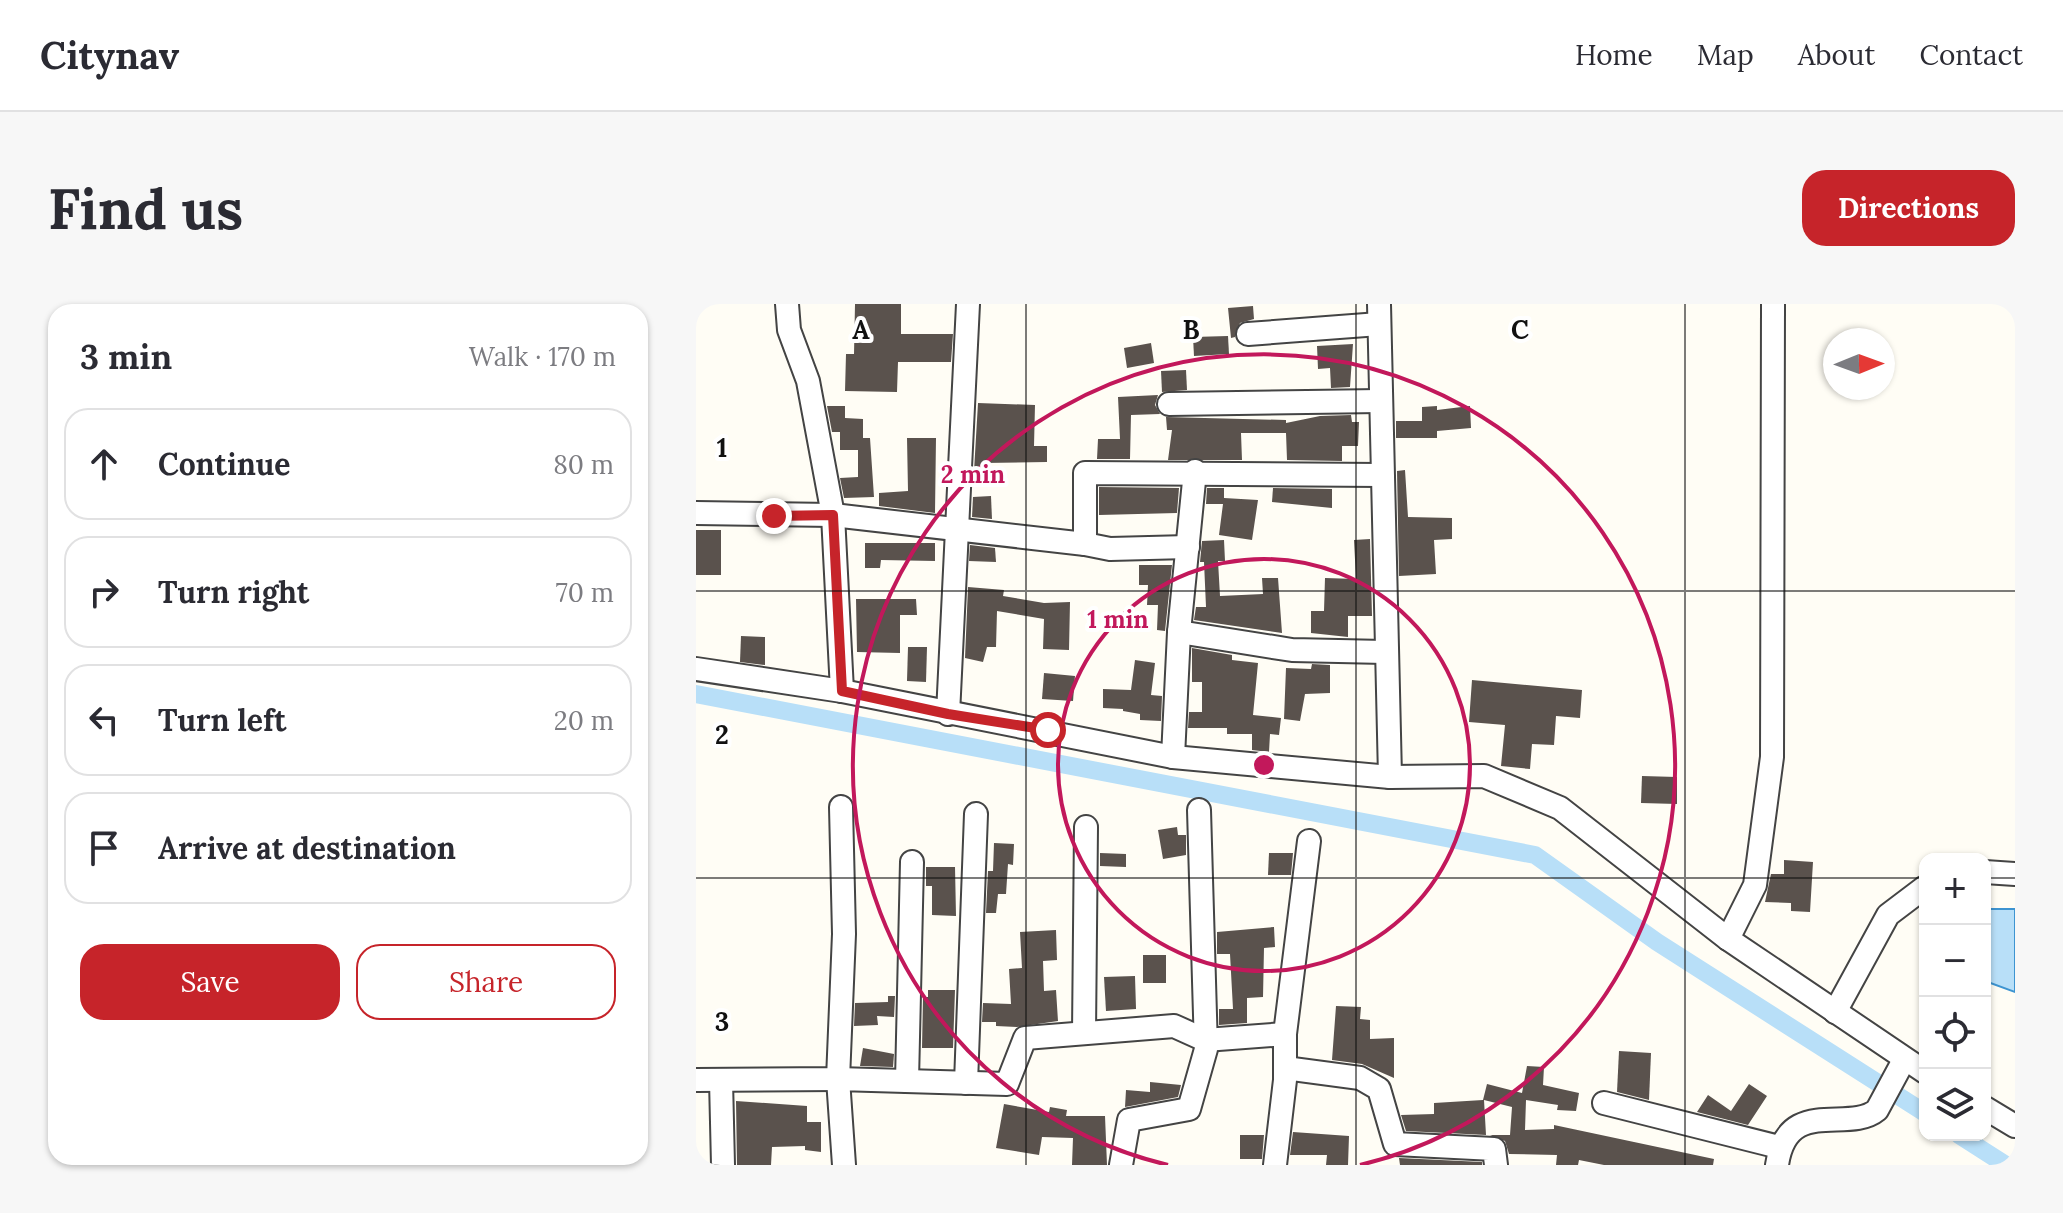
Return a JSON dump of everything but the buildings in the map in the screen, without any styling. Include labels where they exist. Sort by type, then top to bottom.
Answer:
[{"type":"street","points":[[787,304],[789,330],[808,381],[833,515],[842,691]]},
{"type":"street","points":[[948,714],[968,304]]},
{"type":"street","points":[[1728,939],[1755,885],[1772,757],[1773,304]]},
{"type":"street","points":[[1248,334],[1379,314],[1390,777]]},
{"type":"street","points":[[1169,404],[1380,401]]},
{"type":"street","points":[[1085,544],[1085,473],[1195,471],[1382,475]]},
{"type":"street","points":[[1173,757],[1179,632],[1195,471]]},
{"type":"street","points":[[696,513],[833,515],[1110,549],[1188,547]]},
{"type":"street","points":[[1179,632],[1292,650],[1385,652]]},
{"type":"street","points":[[696,669],[842,691],[1173,757],[1390,777],[1484,776],[1560,808],[1728,939],[1920,1069]]},
{"type":"street","points":[[841,807],[844,934],[838,1079],[844,1165]]},
{"type":"street","points":[[1121,1165],[1129,1120],[1189,1109],[1206,1049],[1199,810]]},
{"type":"street","points":[[966,1083],[976,814]]},
{"type":"street","points":[[1084,1033],[1086,827]]},
{"type":"street","points":[[1275,1165],[1285,1068],[1285,1034],[1309,841]]},
{"type":"street","points":[[907,1081],[912,862]]},
{"type":"street","points":[[1991,872],[2015,874]]},
{"type":"street","points":[[1835,1012],[1888,915],[1919,892]]},
{"type":"street","points":[[696,1080],[838,1079],[1007,1084],[1025,1038],[1174,1026],[1205,1040],[1285,1034]]},
{"type":"street","points":[[1604,1103],[1778,1156],[1797,1127],[1832,1117],[1871,1116],[1904,1060]]},
{"type":"street","points":[[1285,1068],[1360,1078],[1379,1089],[1395,1144],[1494,1149],[1496,1165]]},
{"type":"street","points":[[721,1080],[723,1165]]},
{"type":"street","points":[[1991,1112],[2015,1126]]},
{"type":"water","points":[[1991,909],[2015,909],[2015,992],[1991,983]]},
{"type":"waterway","points":[[696,694],[1535,855],[1657,942],[1919,1109]]},
{"type":"waterway","points":[[1968,1141],[2006,1165]]},
{"type":"route","points":[[774,516],[833,515],[842,691],[948,714],[1048,730]]}]
